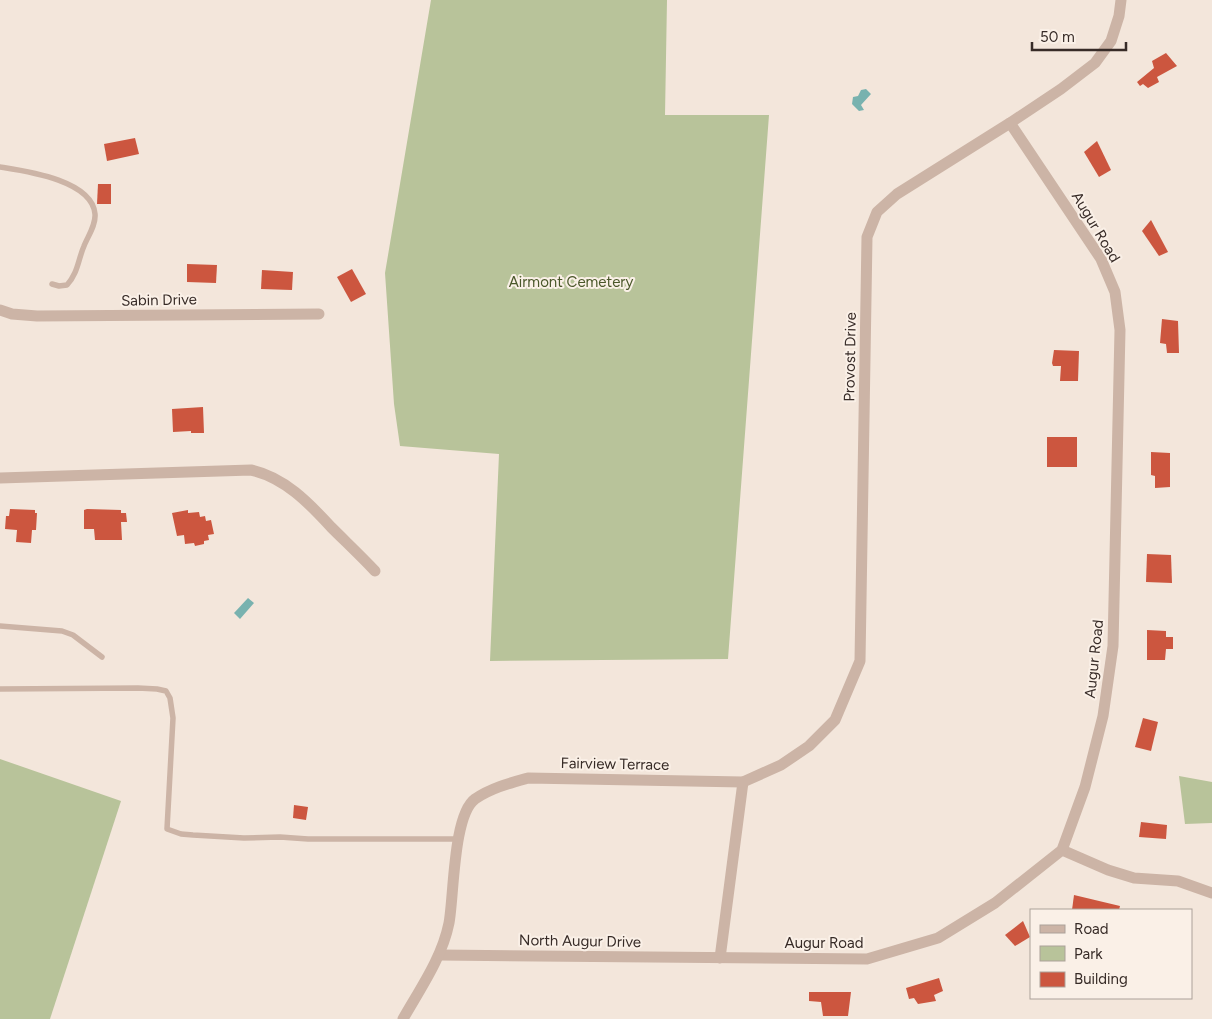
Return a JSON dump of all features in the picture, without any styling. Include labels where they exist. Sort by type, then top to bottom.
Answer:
[{"type":"street","name":"Provost Drive","points":[[743,782],[781,765],[809,746],[835,720],[860,661],[867,237],[877,212],[897,194],[1010,123],[1061,89],[1094,63],[1111,41],[1121,0]]},
{"type":"street","name":"Augur Road","points":[[720,958],[867,958],[938,938],[995,903],[1062,850],[1085,787],[1103,716],[1113,646],[1120,330],[1115,292],[1101,259],[1010,123]]},
{"type":"street","name":"Sabin Drive","points":[[0,310],[12,314],[37,316],[319,314]]},
{"type":"street","points":[[0,478],[251,470],[274,478],[288,486],[323,518],[375,571]]},
{"type":"street","name":"Fairview Terrace","points":[[402,1019],[439,955],[449,924],[463,816],[474,800],[501,785],[528,778],[743,782]]},
{"type":"street","points":[[720,958],[743,782]]},
{"type":"street","points":[[1062,850],[1108,870],[1134,878],[1178,881],[1212,893]]},
{"type":"street","name":"North Augur Drive","points":[[439,955],[720,958]]},
{"type":"lane","points":[[0,166],[41,173],[63,182],[86,196],[92,204],[95,219],[76,271],[67,284],[58,286],[52,284]]},
{"type":"lane","points":[[0,626],[62,631],[73,635],[102,657]]},
{"type":"lane","points":[[0,689],[138,688],[166,691],[170,698],[173,718],[167,828],[181,834],[244,838],[280,836],[308,839],[459,839]]},
{"type":"green space","name":"Airmont Cemetery","points":[[431,0],[667,0],[665,115],[769,115],[728,659],[490,661],[499,454],[400,446],[394,404],[385,273]]},
{"type":"green space","points":[[0,759],[121,801],[50,1019],[0,1019]]},
{"type":"green space","points":[[1179,776],[1212,782],[1212,823],[1185,824]]},
{"type":"water","points":[[866,89],[871,94],[861,105],[864,110],[859,111],[852,104],[853,97],[858,96],[861,90]]},
{"type":"water","points":[[248,598],[254,603],[240,619],[234,613]]},
{"type":"building","points":[[1166,53],[1177,66],[1157,77],[1159,82],[1148,88],[1143,84],[1140,86],[1137,82],[1154,68],[1152,61]]},
{"type":"building","points":[[135,138],[139,154],[107,161],[104,144]]},
{"type":"building","points":[[1097,141],[1111,170],[1099,177],[1084,152]]},
{"type":"building","points":[[98,184],[111,184],[111,204],[97,204]]},
{"type":"building","points":[[1151,220],[1168,252],[1159,256],[1142,231]]},
{"type":"building","points":[[187,264],[217,265],[216,283],[187,282]]},
{"type":"building","points":[[352,269],[366,294],[351,302],[337,277]]},
{"type":"building","points":[[262,270],[293,272],[292,290],[261,289]]},
{"type":"building","points":[[1162,319],[1178,321],[1179,353],[1167,353],[1166,344],[1160,343]]},
{"type":"building","points":[[1054,350],[1079,351],[1078,381],[1060,381],[1061,366],[1053,366],[1052,363]]},
{"type":"building","points":[[203,407],[204,433],[191,433],[191,431],[173,432],[172,409]]},
{"type":"building","points":[[1047,437],[1077,437],[1077,467],[1047,467]]},
{"type":"building","points":[[1151,452],[1170,453],[1170,487],[1155,488],[1155,476],[1151,475]]},
{"type":"building","points":[[10,509],[35,510],[35,513],[37,513],[36,530],[32,530],[31,543],[16,542],[17,530],[5,529],[6,516],[9,516]]},
{"type":"building","points":[[84,510],[121,510],[121,513],[126,513],[127,522],[121,522],[122,540],[95,540],[94,529],[84,529]]},
{"type":"building","points":[[188,510],[188,513],[199,512],[200,517],[205,516],[206,521],[211,520],[214,534],[208,535],[209,540],[204,541],[204,544],[195,546],[194,543],[185,544],[184,535],[177,536],[172,513]]},
{"type":"building","points":[[1147,554],[1171,555],[1172,583],[1146,582]]},
{"type":"building","points":[[1147,630],[1166,631],[1166,637],[1173,637],[1173,649],[1166,649],[1165,660],[1147,660]]},
{"type":"building","points":[[1143,718],[1158,722],[1151,751],[1135,747]]},
{"type":"building","points":[[294,805],[308,807],[306,820],[293,818]]},
{"type":"building","points":[[1141,822],[1167,825],[1166,839],[1139,837]]},
{"type":"building","points":[[1074,895],[1120,906],[1119,909],[1072,909]]},
{"type":"building","points":[[1023,921],[1030,937],[1015,946],[1005,935]]},
{"type":"building","points":[[939,978],[943,991],[934,995],[936,1001],[918,1004],[914,998],[909,999],[906,988]]},
{"type":"building","points":[[809,992],[851,992],[848,1016],[823,1016],[821,1002],[809,1001]]}]
